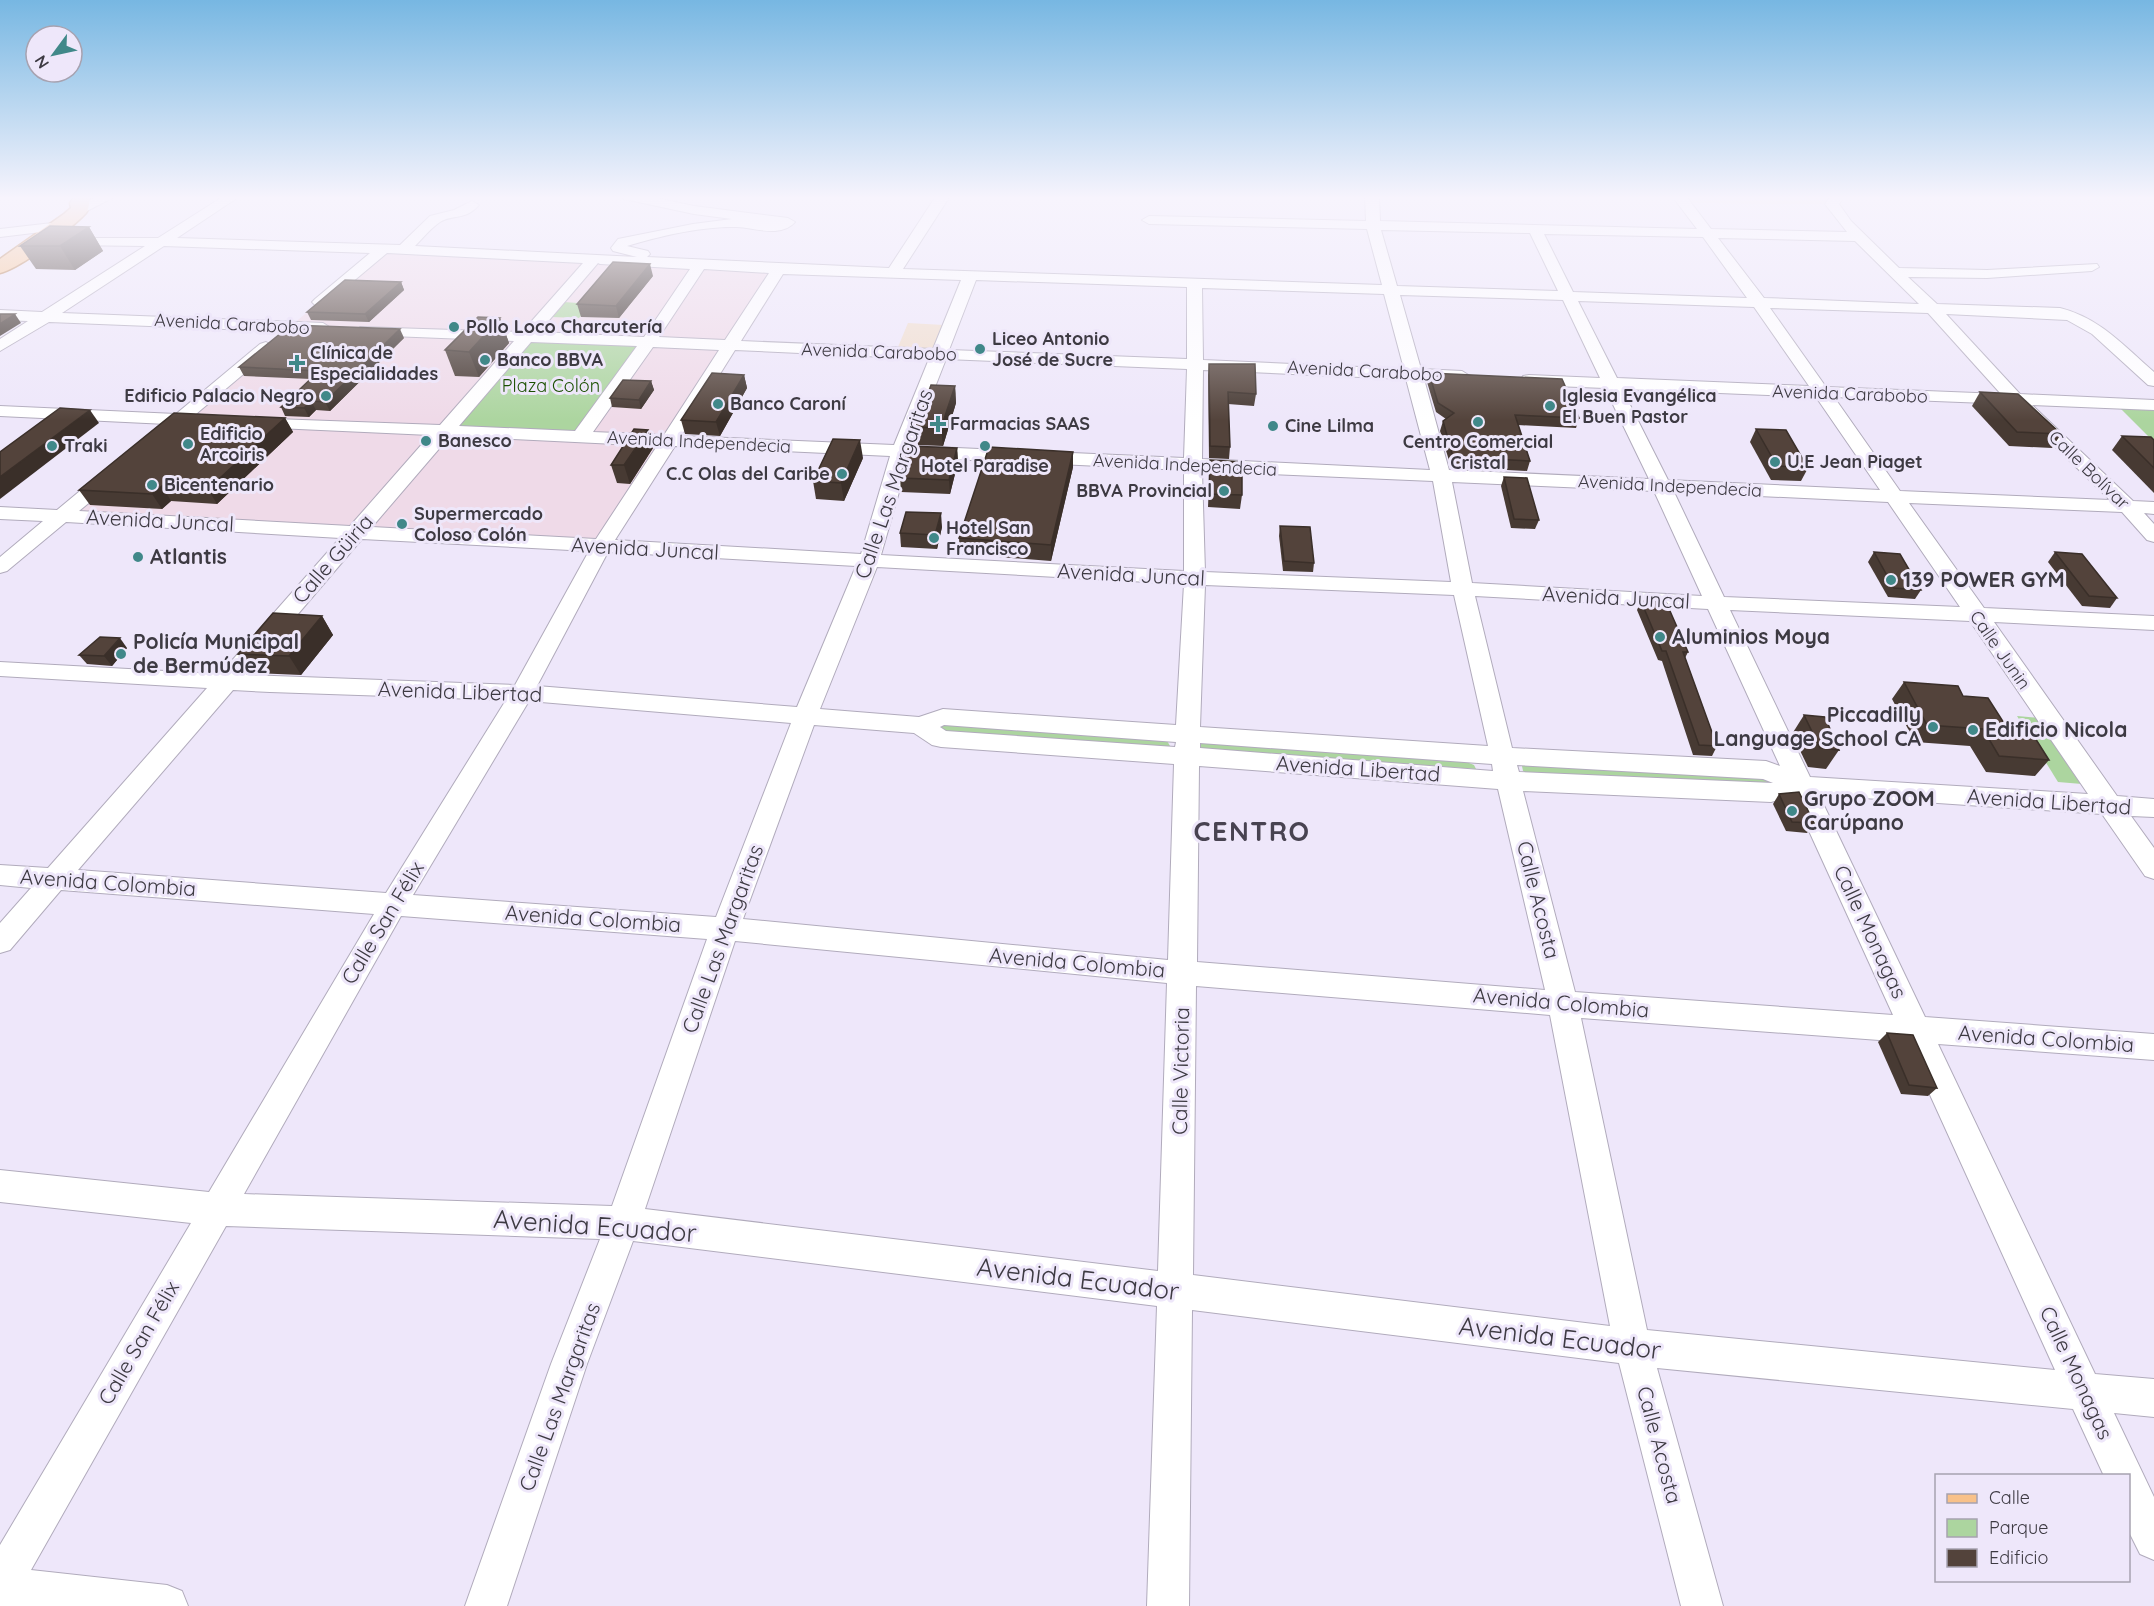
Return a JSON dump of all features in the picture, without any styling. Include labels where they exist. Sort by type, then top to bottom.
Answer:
[{"type":"street","points":[[0,346],[119,271]]},
{"type":"street","points":[[156,438],[357,271]]},
{"type":"street","name":"Calle Güiria","points":[[0,942],[584,271]]},
{"type":"street","points":[[580,437],[696,271]]},
{"type":"street","name":"Calle San Félix","points":[[0,1586],[393,904],[522,693],[602,547],[777,271]]},
{"type":"street","points":[[834,271],[2060,313],[2074,316],[2096,330],[2154,381]]},
{"type":"street","name":"Calle Acosta","points":[[1386,271],[1443,478],[1463,589],[1563,1004],[1634,1347],[1702,1606]]},
{"type":"street","name":"Calle Monagas","points":[[1555,271],[1661,485],[2123,1474]]},
{"type":"street","name":"Calle Junin","points":[[1736,271],[2154,870]]},
{"type":"street","points":[[1898,272],[1987,274],[2033,271]]},
{"type":"street","name":"Calle Bolívar","points":[[1898,272],[2016,400],[2128,507],[2154,536]]},
{"type":"street","name":"Calle Las Margaritas","points":[[486,1606],[569,1364],[623,1223],[725,929],[805,716],[869,560],[901,452],[969,276]]},
{"type":"street","name":"Calle Victoria","points":[[1168,1606],[1188,745],[1195,578],[1193,465],[1196,318],[1194,284]]},
{"type":"street","name":"Avenida Carabobo","points":[[0,315],[1195,363],[1480,377]]},
{"type":"street","name":"Avenida Carabobo","points":[[1514,379],[1612,385],[2154,405]]},
{"type":"street","points":[[0,411],[215,420]]},
{"type":"street","name":"Avenida Independecia","points":[[238,422],[1443,478],[1661,485],[2154,508]]},
{"type":"street","points":[[0,567],[121,467]]},
{"type":"street","name":"Avenida Juncal","points":[[0,513],[1195,578],[2154,623]]},
{"type":"street","name":"Avenida Libertad","points":[[0,669],[226,682],[522,693],[920,725],[941,740],[1188,745],[1506,768],[1771,793],[1801,785],[2154,808]]},
{"type":"street","name":"Avenida Colombia","points":[[0,875],[725,929],[1183,973],[1563,1004],[2154,1047]]},
{"type":"street","name":"Avenida Ecuador","points":[[0,1186],[216,1209],[623,1223],[1634,1347],[2154,1398]]},
{"type":"street","points":[[2130,1490],[2154,1540]]},
{"type":"street","points":[[0,1586],[167,1606]]},
{"type":"shaded area","points":[[357,271],[778,271],[601,547],[62,516]]},
{"type":"shaded area","points":[[908,323],[944,325],[935,349],[898,347]]},
{"type":"green space","points":[[564,302],[591,304],[579,318],[551,317]]},
{"type":"green space","name":"Plaza Colón","points":[[532,340],[642,346],[576,434],[455,427]]},
{"type":"green space","points":[[2120,408],[2154,410],[2154,442]]},
{"type":"green space","points":[[2017,716],[2039,718],[2082,784],[2058,782]]},
{"type":"green space","points":[[936,726],[1166,739],[1170,746],[1164,748],[943,734]]},
{"type":"green space","points":[[1199,744],[1464,761],[1474,765],[1476,769],[1201,749]]},
{"type":"green space","points":[[1529,763],[1763,778],[1774,784],[1529,775],[1523,771],[1522,766]]},
{"type":"building","points":[[605,271],[644,271],[616,306],[577,304]]},
{"type":"building","points":[[345,280],[401,282],[365,314],[307,312]]},
{"type":"building","points":[[0,314],[15,314],[0,324]]},
{"type":"building","points":[[478,317],[500,318],[469,352],[445,350]]},
{"type":"building","points":[[291,325],[400,329],[325,402],[311,401],[304,408],[281,407],[319,371],[239,367]]},
{"type":"building","points":[[1209,364],[1255,364],[1256,394],[1228,392],[1230,447],[1210,446]]},
{"type":"building","points":[[712,373],[744,375],[716,422],[681,420]]},
{"type":"building","name":"Centro Comercial Cristal","points":[[1429,373],[1562,379],[1579,418],[1515,415],[1530,461],[1453,457],[1443,421],[1454,413],[1438,403]]},
{"type":"building","points":[[623,380],[651,381],[639,400],[610,398]]},
{"type":"building","points":[[931,385],[955,386],[941,428],[916,427]]},
{"type":"building","points":[[1980,392],[2018,394],[2061,434],[2017,432]]},
{"type":"building","points":[[60,408],[90,410],[0,477],[0,452]]},
{"type":"building","points":[[174,413],[285,418],[208,489],[162,486],[152,494],[79,490]]},
{"type":"building","points":[[634,429],[648,430],[624,465],[611,465]]},
{"type":"building","points":[[1756,429],[1786,430],[1808,468],[1777,466]]},
{"type":"building","points":[[2122,436],[2151,437],[2154,440],[2154,468]]},
{"type":"building","points":[[833,439],[860,440],[841,483],[813,481]]},
{"type":"building","points":[[909,446],[957,448],[949,480],[900,478]]},
{"type":"building","points":[[989,447],[1073,452],[1051,545],[959,538]]},
{"type":"building","points":[[1210,460],[1242,462],[1242,495],[1209,494]]},
{"type":"building","points":[[1504,477],[1527,478],[1539,520],[1514,519]]},
{"type":"building","points":[[906,512],[941,513],[935,535],[900,533]]},
{"type":"building","points":[[1280,526],[1310,527],[1314,563],[1284,561]]},
{"type":"building","points":[[1874,552],[1900,554],[1921,590],[1894,588]]},
{"type":"building","points":[[2055,552],[2082,554],[2117,598],[2089,596]]},
{"type":"building","points":[[1641,601],[1666,602],[1688,652],[1683,652],[1717,746],[1699,745],[1666,651],[1662,651]]},
{"type":"building","points":[[273,613],[322,616],[289,656],[238,654]]},
{"type":"building","points":[[100,637],[120,638],[104,656],[79,655]]},
{"type":"building","points":[[1904,682],[1958,686],[1963,696],[1988,698],[2009,731],[2032,733],[2049,760],[1999,756],[1983,729],[1927,725]]},
{"type":"building","points":[[1804,715],[1825,717],[1839,750],[1820,748]]},
{"type":"building","points":[[1799,792],[1814,823],[1792,822],[1779,794]]},
{"type":"building","points":[[1887,1033],[1913,1035],[1937,1088],[1909,1085]]},
{"type":"place","name":"Pollo Loco Charcutería","points":[[454,327]]},
{"type":"place","name":"Liceo Antonio José de Sucre","points":[[980,349]]},
{"type":"place","name":"Banco BBVA","points":[[485,360]]},
{"type":"place","name":"Clínica de Especialidades","points":[[297,363]]},
{"type":"place","name":"Edificio Palacio Negro","points":[[326,396]]},
{"type":"place","name":"Banco Caroní","points":[[718,404]]},
{"type":"place","name":"Iglesia Evangélica El Buen Pastor","points":[[1550,406]]},
{"type":"place","name":"Centro Comercial Cristal","points":[[1478,422]]},
{"type":"place","name":"Farmacias SAAS","points":[[938,424]]},
{"type":"place","name":"Cine Lilma","points":[[1273,426]]},
{"type":"place","name":"Banesco","points":[[426,441]]},
{"type":"place","name":"Edificio Arcoiris","points":[[188,444]]},
{"type":"place","name":"Traki","points":[[52,446]]},
{"type":"place","name":"Hotel Paradise","points":[[985,446]]},
{"type":"place","name":"U.E Jean Piaget","points":[[1775,462]]},
{"type":"place","name":"C.C Olas del Caribe","points":[[842,474]]},
{"type":"place","name":"Bicentenario","points":[[152,485]]},
{"type":"place","name":"BBVA Provincial","points":[[1224,491]]},
{"type":"place","name":"Supermercado Coloso Colón","points":[[402,524]]},
{"type":"place","name":"Hotel San Francisco","points":[[934,538]]},
{"type":"place","name":"Atlantis","points":[[138,557]]},
{"type":"place","name":"139 POWER GYM","points":[[1891,580]]},
{"type":"place","name":"Aluminios Moya","points":[[1660,637]]},
{"type":"place","name":"Policía Municipal de Bermúdez","points":[[121,654]]},
{"type":"place","name":"Piccadilly Language School CA","points":[[1933,727]]},
{"type":"place","name":"Edificio Nicola","points":[[1973,730]]},
{"type":"place","name":"Grupo ZOOM Carúpano","points":[[1792,811]]},
{"type":"district","name":"CENTRO","points":[[1252,832]]}]
